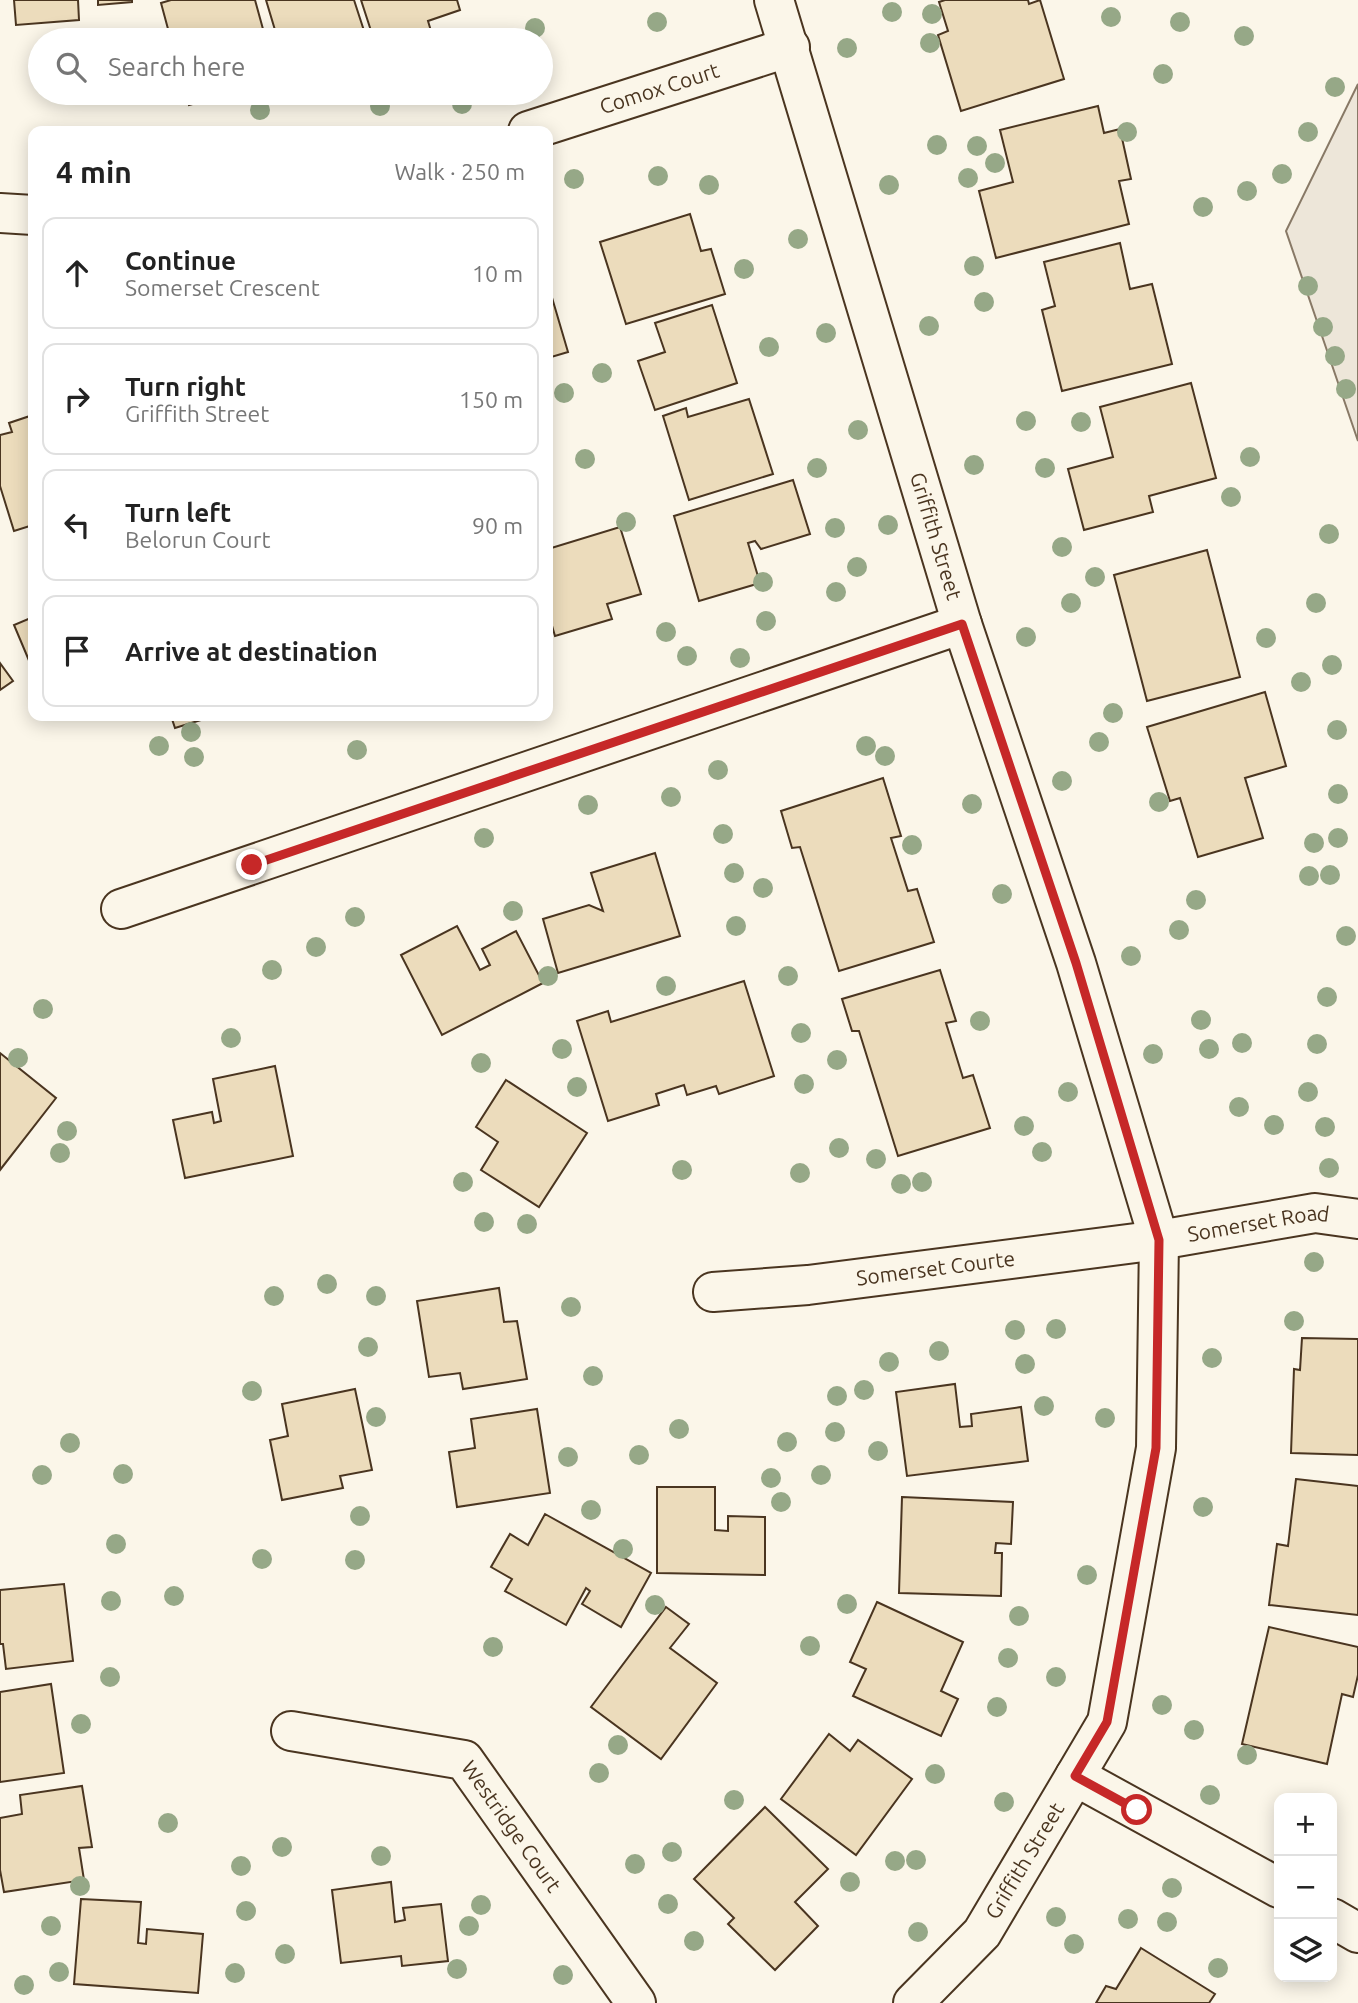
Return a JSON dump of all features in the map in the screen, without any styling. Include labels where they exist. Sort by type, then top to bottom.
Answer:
[{"type":"street","name":"Griffith Street","points":[[774,0],[962,624],[1076,963],[1159,1240],[1156,1448],[1107,1722],[982,1933],[913,2003]]},
{"type":"street","name":"Comox Court","points":[[544,126],[790,47]]},
{"type":"street","points":[[0,213],[28,215]]},
{"type":"street","points":[[121,909],[962,624]]},
{"type":"street","name":"Somerset Road","points":[[1159,1240],[1315,1213],[1358,1219]]},
{"type":"street","name":"Somerset Courte","points":[[713,1292],[808,1285],[1159,1240]]},
{"type":"street","name":"Westridge Court","points":[[291,1731],[464,1760],[636,2003]]},
{"type":"street","points":[[1075,1776],[1274,1885]]},
{"type":"street","points":[[1334,1919],[1358,1933]]},
{"type":"shaded area","points":[[1358,84],[1358,441],[1286,231]]},
{"type":"building","points":[[14,0],[78,0],[79,20],[16,25]]},
{"type":"building","points":[[98,0],[132,0],[132,2],[98,5]]},
{"type":"building","points":[[171,0],[255,0],[263,28],[168,28],[161,3]]},
{"type":"building","points":[[266,0],[354,0],[363,28],[274,28]]},
{"type":"building","points":[[361,0],[457,0],[460,10],[428,21],[430,28],[370,28]]},
{"type":"building","points":[[1028,0],[1029,4],[1040,0],[1064,79],[961,111],[938,35],[948,31],[939,2]]},
{"type":"building","points":[[1098,106],[1104,133],[1120,129],[1131,179],[1119,181],[1129,224],[996,258],[979,191],[1013,182],[1000,130]]},
{"type":"building","points":[[690,214],[701,251],[711,249],[725,294],[626,324],[600,242]]},
{"type":"building","points":[[1120,243],[1130,289],[1152,284],[1172,364],[1062,391],[1042,310],[1055,306],[1044,262]]},
{"type":"building","points":[[553,301],[568,352],[553,356]]},
{"type":"building","points":[[712,305],[737,383],[655,410],[638,361],[665,352],[655,323]]},
{"type":"building","points":[[1191,383],[1216,478],[1149,496],[1153,512],[1084,530],[1068,469],[1113,457],[1100,407]]},
{"type":"building","points":[[749,399],[773,474],[689,500],[663,416],[686,408],[688,417]]},
{"type":"building","points":[[28,417],[28,527],[14,531],[0,486],[0,435],[12,432],[9,423]]},
{"type":"building","points":[[793,480],[810,534],[761,549],[755,541],[748,543],[760,583],[699,601],[674,516]]},
{"type":"building","points":[[620,527],[641,594],[607,604],[612,619],[555,636],[553,547]]},
{"type":"building","points":[[1207,550],[1240,677],[1147,701],[1114,575]]},
{"type":"building","points":[[28,619],[28,658],[14,625]]},
{"type":"building","points":[[0,663],[13,681],[0,690]]},
{"type":"building","points":[[1265,692],[1286,766],[1245,778],[1263,838],[1198,857],[1180,798],[1170,801],[1147,727]]},
{"type":"building","points":[[173,721],[198,721],[175,728]]},
{"type":"building","points":[[883,778],[901,836],[891,838],[908,891],[917,889],[934,942],[839,971],[800,847],[792,848],[781,811]]},
{"type":"building","points":[[655,853],[680,936],[558,973],[543,919],[589,905],[603,911],[591,873]]},
{"type":"building","points":[[457,926],[480,970],[490,965],[482,949],[516,931],[543,983],[442,1035],[401,955]]},
{"type":"building","points":[[940,970],[956,1021],[946,1023],[963,1078],[973,1075],[990,1128],[898,1156],[859,1031],[852,1031],[842,999]]},
{"type":"building","points":[[744,981],[774,1076],[719,1094],[716,1086],[687,1095],[684,1085],[656,1094],[659,1105],[608,1121],[577,1021],[608,1011],[611,1022]]},
{"type":"building","points":[[0,1053],[56,1098],[0,1170]]},
{"type":"building","points":[[275,1066],[293,1156],[185,1178],[173,1120],[212,1112],[214,1123],[221,1121],[213,1079]]},
{"type":"building","points":[[506,1080],[587,1133],[539,1207],[481,1170],[498,1142],[476,1127]]},
{"type":"building","points":[[499,1288],[504,1322],[517,1321],[527,1379],[463,1389],[460,1373],[429,1377],[417,1301]]},
{"type":"building","points":[[1302,1338],[1358,1339],[1358,1455],[1291,1453],[1294,1369],[1300,1370]]},
{"type":"building","points":[[955,1384],[960,1427],[972,1426],[971,1414],[1021,1407],[1028,1461],[907,1476],[896,1392]]},
{"type":"building","points":[[355,1389],[372,1470],[340,1476],[343,1488],[282,1500],[270,1440],[288,1436],[282,1404]]},
{"type":"building","points":[[537,1409],[550,1493],[457,1507],[449,1452],[475,1448],[471,1419]]},
{"type":"building","points":[[1296,1479],[1358,1486],[1358,1615],[1269,1605],[1277,1544],[1288,1546]]},
{"type":"building","points":[[657,1487],[715,1487],[715,1530],[728,1531],[728,1516],[765,1517],[765,1575],[657,1573]]},
{"type":"building","points":[[902,1497],[1013,1502],[1011,1544],[996,1543],[995,1553],[1002,1553],[1001,1596],[899,1593]]},
{"type":"building","points":[[545,1514],[651,1573],[621,1627],[582,1604],[590,1591],[586,1588],[566,1625],[505,1591],[512,1579],[491,1567],[510,1534],[528,1545]]},
{"type":"building","points":[[64,1584],[73,1661],[6,1669],[3,1644],[0,1644],[0,1590]]},
{"type":"building","points":[[877,1602],[963,1642],[941,1691],[958,1699],[941,1736],[853,1696],[866,1669],[850,1662]]},
{"type":"building","points":[[666,1607],[689,1624],[670,1648],[717,1683],[661,1759],[591,1707]]},
{"type":"building","points":[[1269,1627],[1358,1647],[1358,1675],[1353,1697],[1342,1694],[1327,1764],[1242,1744]]},
{"type":"building","points":[[51,1684],[64,1773],[0,1782],[0,1692]]},
{"type":"building","points":[[829,1734],[850,1751],[858,1740],[912,1779],[856,1855],[781,1799]]},
{"type":"building","points":[[82,1786],[92,1847],[79,1848],[84,1880],[4,1892],[0,1870],[0,1818],[22,1814],[20,1795]]},
{"type":"building","points":[[765,1807],[828,1869],[795,1902],[818,1926],[775,1970],[728,1924],[734,1918],[694,1879]]},
{"type":"building","points":[[391,1882],[395,1922],[405,1920],[403,1908],[441,1904],[448,1961],[402,1966],[401,1956],[341,1963],[332,1890]]},
{"type":"building","points":[[81,1899],[141,1902],[138,1943],[146,1944],[147,1929],[203,1934],[198,1993],[74,1984]]},
{"type":"building","points":[[1141,1948],[1215,1994],[1209,2003],[1096,2003],[1106,1986],[1116,1989]]},
{"type":"route","points":[[252,865],[962,624],[1076,963],[1159,1240],[1156,1448],[1107,1722],[1075,1776],[1137,1810]]}]
